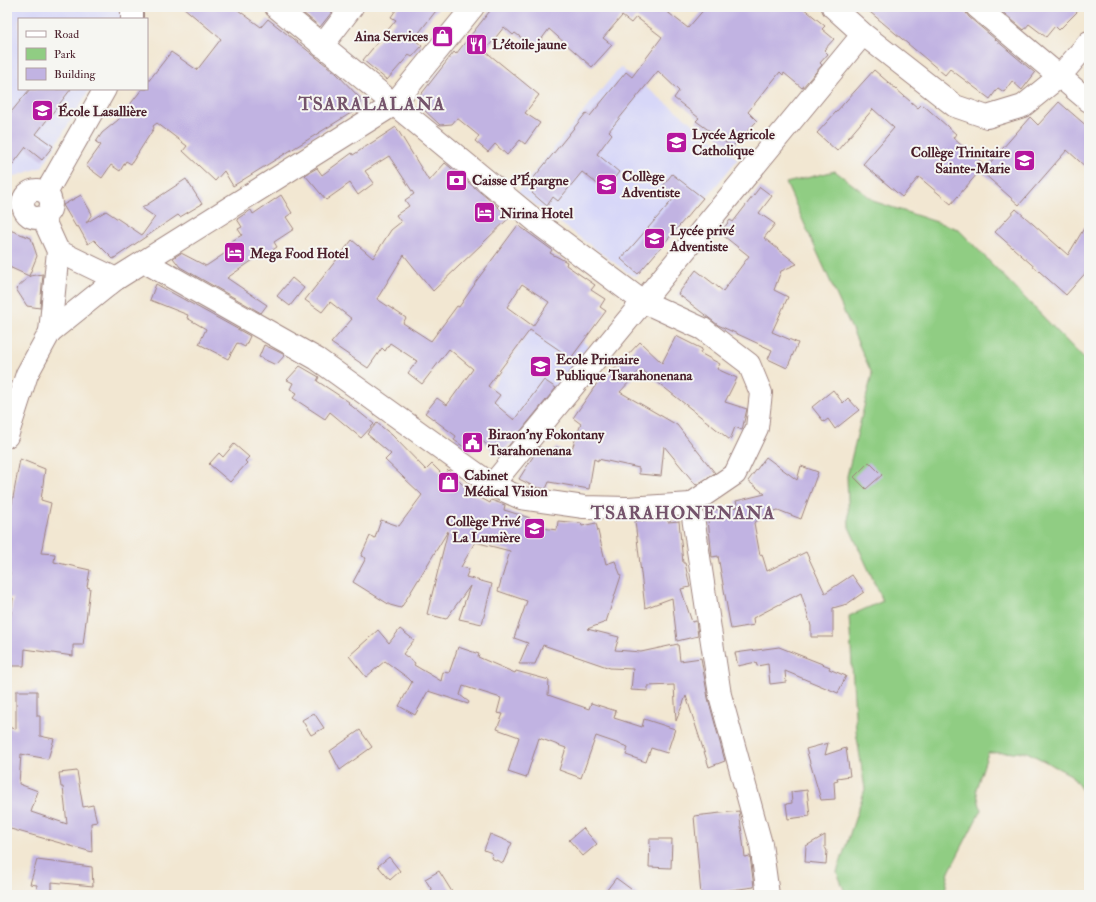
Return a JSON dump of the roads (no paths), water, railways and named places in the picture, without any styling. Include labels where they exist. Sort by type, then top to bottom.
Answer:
[{"type":"street","points":[[132,7],[132,18]]},
{"type":"street","points":[[145,262],[317,359],[492,485],[521,498],[584,507],[628,508],[691,504],[735,474],[757,428],[761,392],[749,364],[703,329],[642,301],[543,227],[393,105],[276,7]]},
{"type":"street","points":[[322,46],[352,7]]},
{"type":"street","points":[[7,436],[27,374],[50,332],[116,279],[393,105],[473,7]]},
{"type":"street","points":[[833,7],[863,34],[955,106],[987,117],[1024,106],[1060,76],[1089,42]]},
{"type":"street","points":[[977,7],[1089,101]]},
{"type":"street","points":[[492,485],[863,34]]},
{"type":"street","points":[[46,193],[104,90]]},
{"type":"street","points":[[37,189],[46,193],[52,201],[50,211],[43,218],[32,219],[24,212],[15,199],[37,189]]},
{"type":"street","points":[[43,218],[58,251],[50,332]]},
{"type":"street","points":[[58,251],[116,279]]},
{"type":"street","points":[[691,504],[720,695],[761,844],[768,895]]},
{"type":"place","name":"Aina Services","points":[[443,36]]},
{"type":"place","name":"L'étoile jaune","points":[[477,44]]},
{"type":"place","name":"École Lasallière","points":[[42,111]]},
{"type":"place","name":"Lycée Agricole Catholique","points":[[676,142]]},
{"type":"place","name":"Collège Trinitaire Sainte-Marie","points":[[1025,160]]},
{"type":"place","name":"Caisse d'Épargne","points":[[456,180]]},
{"type":"place","name":"Collège Adventiste","points":[[607,184]]},
{"type":"place","name":"Nirina Hotel","points":[[484,213]]},
{"type":"place","name":"Lycée privé Adventiste","points":[[655,238]]},
{"type":"place","name":"Mega Food Hotel","points":[[235,253]]},
{"type":"place","name":"Ecole Primaire Publique Tsarahonenana","points":[[540,367]]},
{"type":"place","name":"Biraon'ny Fokontany Tsarahonenana","points":[[472,442]]},
{"type":"place","name":"Cabinet Médical Vision","points":[[448,483]]},
{"type":"place","name":"Collège Privé La Lumière","points":[[535,529]]},
{"type":"district","name":"TSARALALANA","points":[[372,104]]},
{"type":"district","name":"TSARAHONENANA","points":[[683,513]]}]
